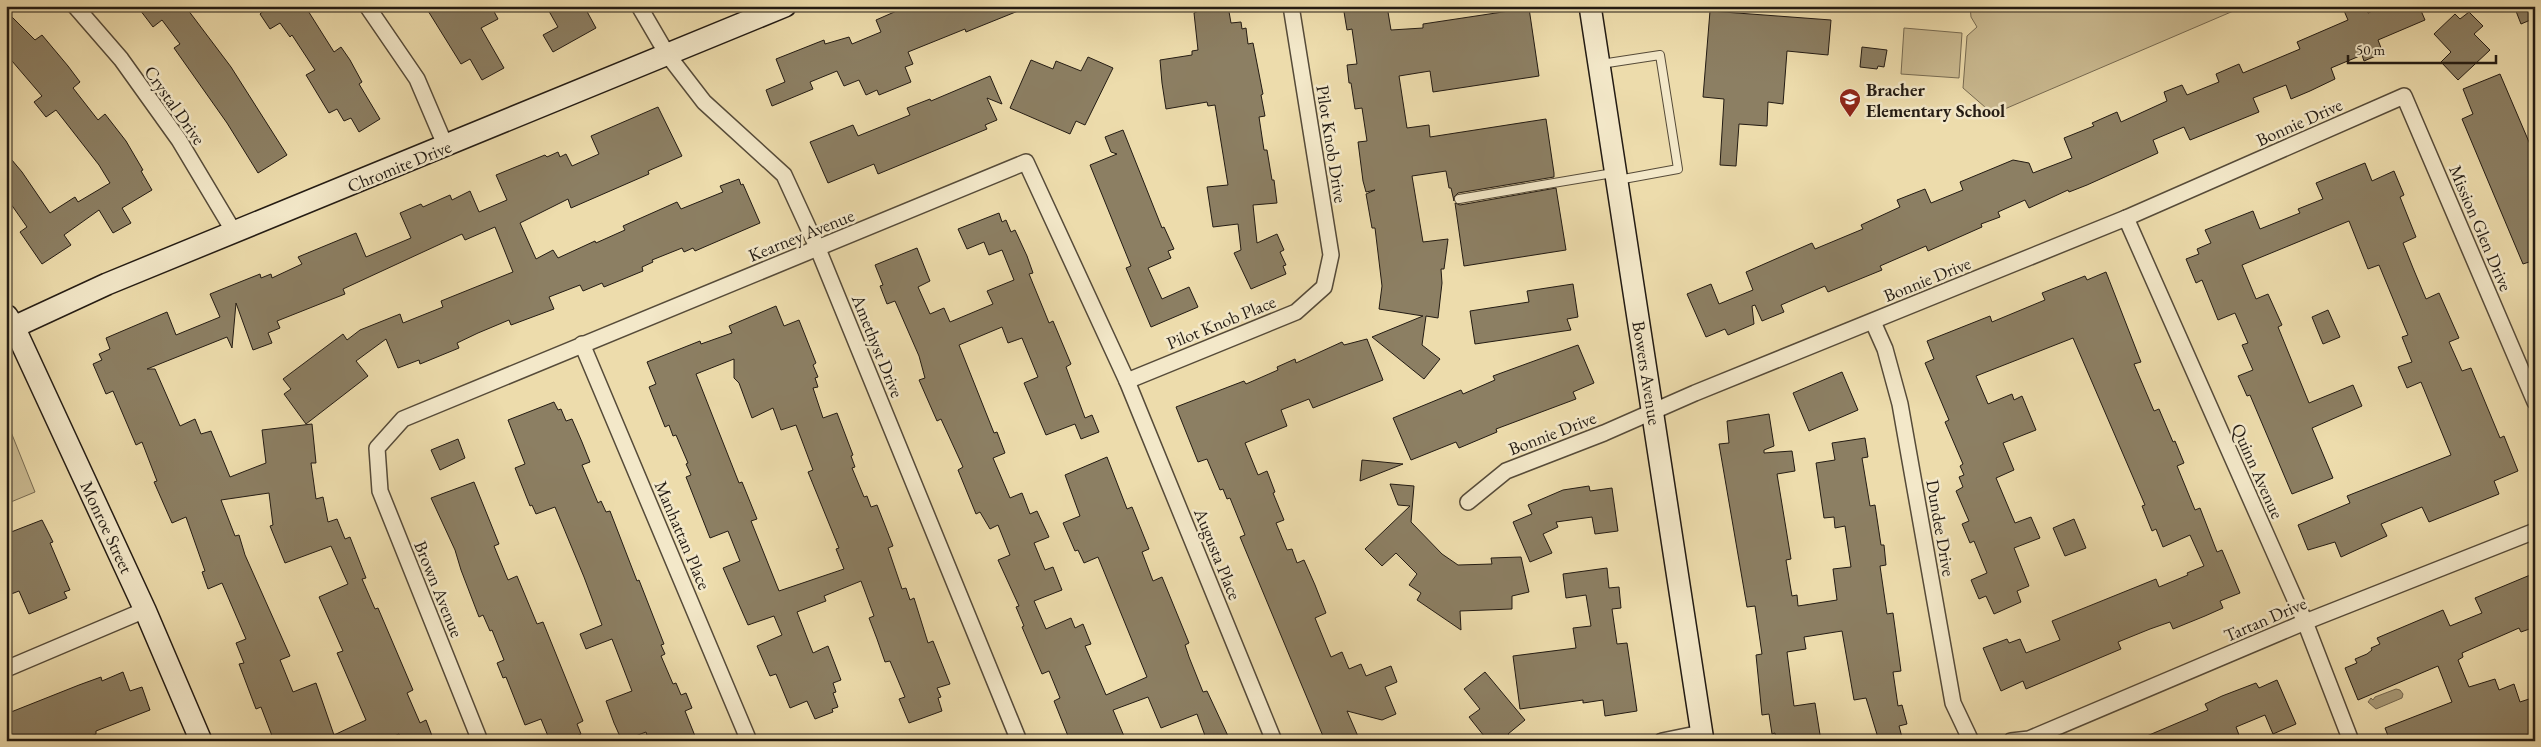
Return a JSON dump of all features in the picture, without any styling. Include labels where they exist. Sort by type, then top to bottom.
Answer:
[{"type":"main road","name":"Chromite Drive","points":[[10,321],[107,284],[446,147],[785,6]]},
{"type":"main road","name":"Bowers Avenue","points":[[1590,6],[1702,737]]},
{"type":"main road","name":"Monroe Street","points":[[10,321],[145,610],[201,741]]},
{"type":"street","name":"Crystal Drive","points":[[75,6],[121,59],[179,140],[234,232]]},
{"type":"street","points":[[367,6],[417,79],[446,147]]},
{"type":"street","name":"Amethyst Drive","points":[[638,6],[667,54],[704,102],[784,175],[818,249],[1019,741]]},
{"type":"street","name":"Pilot Knob Drive","points":[[1291,6],[1331,255],[1324,287]]},
{"type":"street","name":"Bonnie Drive","points":[[1468,502],[1506,471],[2126,218],[2404,96]]},
{"type":"street","name":"Mission Glen Drive","points":[[2404,96],[2535,402]]},
{"type":"street","name":"Kearney Avenue","points":[[377,448],[403,419],[1026,162],[1127,381]]},
{"type":"street","name":"Quinn Avenue","points":[[2126,218],[2305,622],[2351,741]]},
{"type":"street","name":"Pilot Knob Place","points":[[1127,381],[1296,312],[1324,287]]},
{"type":"street","name":"Dundee Drive","points":[[1873,322],[1884,349],[1900,404],[1953,703],[1971,741]]},
{"type":"street","name":"Manhattan Place","points":[[582,344],[749,741]]},
{"type":"street","name":"Augusta Place","points":[[1127,381],[1274,741]]},
{"type":"street","name":"Brown Avenue","points":[[377,448],[380,491],[480,741]]},
{"type":"street","name":"Tartan Drive","points":[[2011,741],[2029,738],[2305,622],[2535,531]]},
{"type":"street","points":[[6,669],[145,610]]},
{"type":"street","points":[[1662,741],[1702,737]]},
{"type":"lane","points":[[1459,199],[1678,169],[1660,55],[1598,64]]},
{"type":"shaded area","points":[[1970,6],[2245,6],[1993,114],[1963,88],[1967,36],[1977,27],[1971,17]]},
{"type":"shaded area","points":[[1904,28],[1962,33],[1959,78],[1901,74]]},
{"type":"shaded area","points":[[9,427],[35,492],[6,504],[6,428]]},
{"type":"shaded area","points":[[2396,689],[2400,690],[2403,694],[2402,698],[2376,709],[2368,702],[2371,698],[2373,700],[2375,697]]},
{"type":"building","points":[[137,6],[185,6],[231,67],[287,155],[258,173],[227,123],[174,48],[180,44],[162,20],[153,27]]},
{"type":"building","points":[[269,6],[305,6],[334,52],[341,47],[350,60],[362,82],[359,84],[380,119],[359,132],[351,118],[344,121],[337,109],[329,113],[306,75],[315,70],[292,35],[290,37],[280,23],[270,29],[260,14]]},
{"type":"building","points":[[425,6],[491,6],[498,19],[481,28],[504,68],[482,80],[470,59],[461,64]]},
{"type":"building","points":[[546,6],[584,6],[596,28],[553,52],[543,35],[558,27]]},
{"type":"building","points":[[908,6],[1028,7],[966,32],[965,29],[908,52],[913,64],[905,67],[911,82],[879,95],[877,90],[866,95],[859,80],[844,86],[837,71],[810,82],[813,89],[772,106],[766,90],[785,82],[776,59],[824,40],[825,44],[849,37],[852,44],[881,32],[876,20]]},
{"type":"building","points":[[1211,6],[1228,6],[1231,23],[1241,22],[1242,29],[1246,28],[1248,44],[1253,43],[1263,94],[1261,95],[1265,116],[1259,117],[1264,150],[1267,150],[1277,203],[1253,205],[1257,243],[1277,234],[1284,250],[1280,252],[1286,265],[1283,266],[1286,274],[1251,289],[1234,253],[1241,250],[1238,224],[1213,227],[1207,187],[1228,185],[1215,105],[1208,106],[1207,102],[1166,109],[1162,83],[1160,60],[1192,55],[1192,51],[1198,50],[1194,13]]},
{"type":"building","points":[[1343,6],[1387,6],[1391,30],[1423,28],[1423,24],[1529,8],[1539,76],[1433,92],[1430,71],[1399,76],[1407,128],[1429,125],[1430,137],[1546,119],[1554,173],[1554,177],[1458,193],[1454,197],[1454,201],[1446,171],[1412,176],[1423,242],[1448,239],[1444,269],[1441,269],[1442,283],[1438,318],[1426,316],[1422,345],[1440,359],[1424,379],[1372,337],[1423,316],[1379,309],[1382,286],[1375,228],[1372,228],[1366,194],[1375,190],[1366,192],[1363,181],[1358,142],[1367,141],[1362,108],[1355,109],[1351,83],[1349,83],[1347,65],[1357,64],[1352,29],[1347,30]]},
{"type":"building","points":[[2342,6],[2365,6],[2368,13],[2383,6],[2419,6],[2425,20],[2378,40],[2383,53],[2364,61],[2362,55],[2331,68],[2335,79],[2310,91],[2291,99],[2286,85],[2253,98],[2259,112],[2190,140],[2184,127],[2153,140],[2158,153],[2087,185],[2069,192],[2068,190],[2029,208],[2025,200],[1998,212],[2000,217],[1981,224],[1982,227],[1928,251],[1926,246],[1880,266],[1882,270],[1828,292],[1825,286],[1781,305],[1784,312],[1762,321],[1755,305],[1752,306],[1754,324],[1728,335],[1725,329],[1706,337],[1687,294],[1711,284],[1719,304],[1753,290],[1746,272],[1812,243],[1815,249],[1863,229],[1861,225],[1900,207],[1897,200],[1925,189],[1931,203],[1963,190],[1960,182],[2013,160],[2029,163],[2033,173],[2072,158],[2064,138],[2094,126],[2092,123],[2117,112],[2121,122],[2167,101],[2164,92],[2182,85],[2187,95],[2219,82],[2216,74],[2239,64],[2243,73],[2300,49],[2297,42],[2348,20]]},
{"type":"building","points":[[2514,6],[2535,6],[2535,18],[2521,24]]},
{"type":"building","points":[[6,11],[35,40],[42,35],[68,66],[80,82],[73,88],[98,120],[105,114],[126,141],[152,190],[122,208],[131,223],[113,233],[99,210],[64,235],[71,245],[42,264],[20,232],[27,227],[6,197],[6,153],[22,172],[50,213],[75,197],[78,202],[110,183],[99,165],[56,110],[46,117],[34,102],[42,96],[6,54]]},
{"type":"building","points":[[1710,11],[1831,20],[1828,55],[1787,51],[1783,104],[1768,102],[1767,126],[1739,124],[1736,166],[1720,165],[1724,99],[1703,97]]},
{"type":"building","points":[[2469,12],[2483,26],[2474,34],[2490,50],[2458,80],[2441,62],[2451,52],[2434,34],[2455,14],[2460,19]]},
{"type":"building","points":[[1862,47],[1887,50],[1884,67],[1878,66],[1877,69],[1860,67]]},
{"type":"building","points":[[1088,57],[1113,68],[1085,125],[1076,121],[1070,134],[1010,108],[1031,60],[1053,69],[1056,61],[1081,71]]},
{"type":"building","points":[[2500,74],[2535,156],[2535,260],[2523,264],[2462,119],[2473,114],[2463,89]]},
{"type":"building","points":[[990,76],[1002,104],[987,98],[997,120],[985,125],[987,129],[878,174],[874,164],[828,183],[810,142],[853,125],[858,136],[910,115],[907,108],[930,99],[931,101]]},
{"type":"building","points":[[658,107],[682,156],[648,171],[649,174],[571,208],[568,199],[520,223],[536,259],[553,250],[558,258],[625,230],[623,226],[677,202],[681,209],[723,192],[720,186],[739,179],[760,223],[695,251],[693,248],[684,252],[682,248],[652,260],[653,262],[642,267],[643,271],[604,287],[602,283],[583,291],[580,285],[549,297],[554,309],[511,325],[509,320],[457,343],[459,348],[420,364],[419,360],[398,368],[386,339],[356,361],[368,376],[306,424],[284,394],[291,389],[283,379],[343,334],[347,340],[360,330],[400,314],[403,323],[443,307],[441,301],[513,272],[495,227],[465,240],[462,234],[343,289],[345,294],[277,321],[280,328],[268,333],[272,343],[253,350],[236,303],[232,348],[227,337],[147,369],[155,369],[180,426],[195,419],[201,434],[211,431],[230,477],[266,463],[262,430],[312,424],[316,463],[311,463],[316,499],[323,497],[328,522],[337,519],[345,539],[350,537],[366,578],[362,579],[375,609],[378,608],[413,690],[407,693],[420,723],[426,720],[434,741],[402,741],[399,734],[382,741],[274,741],[261,707],[256,709],[239,664],[244,663],[236,643],[246,639],[222,583],[208,589],[202,572],[205,571],[186,517],[172,523],[154,482],[157,481],[142,442],[136,445],[113,391],[106,394],[93,364],[102,360],[99,354],[110,349],[106,338],[167,312],[176,335],[220,317],[210,294],[260,274],[261,278],[271,274],[272,278],[302,264],[298,257],[356,233],[366,257],[411,238],[400,213],[421,204],[423,207],[450,195],[452,200],[470,191],[479,212],[507,200],[496,175],[545,155],[547,157],[558,152],[560,157],[566,154],[572,166],[599,154],[591,136]],"holes":[[[269,493],[273,525],[270,526],[285,563],[331,546],[348,584],[319,597],[343,651],[337,653],[366,720],[334,735],[316,683],[293,692],[280,660],[290,656],[245,555],[239,535],[235,536],[221,500]]]},
{"type":"building","points":[[1123,130],[1162,228],[1164,227],[1174,249],[1168,251],[1171,258],[1148,268],[1162,299],[1189,287],[1198,307],[1151,327],[1126,268],[1131,266],[1090,165],[1117,154],[1111,152],[1105,137]]},
{"type":"building","points":[[2365,163],[2372,181],[2394,171],[2404,195],[2400,197],[2416,237],[2403,243],[2413,268],[2426,299],[2439,293],[2459,338],[2449,342],[2462,371],[2471,368],[2500,438],[2504,436],[2518,471],[2494,481],[2499,494],[2429,522],[2422,507],[2381,524],[2387,536],[2341,557],[2335,542],[2308,550],[2298,525],[2350,503],[2347,496],[2451,455],[2421,382],[2407,388],[2398,367],[2412,362],[2402,337],[2408,335],[2379,265],[2368,269],[2349,221],[2242,265],[2256,299],[2268,294],[2282,325],[2278,327],[2309,403],[2353,385],[2362,406],[2312,428],[2333,478],[2292,494],[2250,395],[2247,396],[2238,376],[2253,370],[2242,345],[2248,343],[2235,313],[2218,320],[2202,280],[2196,283],[2186,259],[2199,254],[2197,249],[2211,243],[2205,230],[2253,211],[2260,229],[2300,213],[2298,209],[2323,199],[2316,183]]},
{"type":"building","points":[[1556,188],[1566,250],[1464,266],[1455,203],[1460,205]]},
{"type":"building","points":[[999,213],[1002,222],[1006,220],[1011,232],[1015,230],[1027,256],[1033,273],[1029,274],[1049,323],[1053,321],[1071,364],[1066,367],[1085,418],[1092,415],[1099,432],[1081,439],[1075,424],[1046,435],[1024,383],[1038,377],[1022,338],[1008,343],[1002,327],[959,345],[994,433],[997,432],[1005,453],[993,458],[1010,498],[1022,493],[1030,514],[1037,511],[1049,537],[1034,543],[1045,570],[1053,567],[1062,590],[1034,601],[1046,629],[1071,618],[1075,628],[1083,624],[1091,644],[1085,646],[1106,695],[1147,677],[1098,557],[1084,563],[1078,550],[1075,551],[1063,523],[1080,516],[1065,475],[1107,457],[1127,509],[1132,507],[1149,549],[1142,552],[1153,581],[1162,577],[1189,643],[1185,645],[1203,692],[1207,691],[1228,736],[1217,741],[1207,741],[1197,714],[1161,728],[1148,697],[1113,710],[1126,741],[1070,741],[1054,701],[1060,698],[1049,671],[1042,674],[1022,627],[1024,626],[1016,607],[1019,606],[998,560],[1010,555],[998,525],[990,529],[980,512],[976,514],[958,470],[963,467],[941,419],[937,421],[919,380],[925,378],[919,356],[895,301],[887,304],[880,286],[883,285],[875,265],[917,248],[930,281],[918,287],[930,314],[944,308],[950,322],[993,304],[987,291],[1014,280],[1002,250],[989,255],[984,242],[967,249],[958,229]]},
{"type":"building","points":[[2106,272],[2141,362],[2134,364],[2154,411],[2159,409],[2173,442],[2175,441],[2184,463],[2177,466],[2195,510],[2200,508],[2217,552],[2222,550],[2240,593],[2220,601],[2223,608],[2205,616],[2173,629],[2170,622],[2150,629],[2118,642],[2121,649],[2026,689],[2023,681],[2001,691],[1983,648],[2007,639],[2009,643],[2020,639],[2026,653],[2060,640],[2052,621],[2156,579],[2159,587],[2204,566],[2190,535],[2163,547],[2156,529],[2152,531],[2142,506],[2145,505],[2073,338],[1976,376],[1988,404],[2012,394],[2014,400],[2022,396],[2036,430],[2003,443],[2014,470],[1996,478],[2015,523],[2031,517],[2040,538],[2014,548],[2029,586],[2017,591],[2021,602],[1994,614],[1986,596],[1979,599],[1971,580],[1987,573],[1974,541],[1970,543],[1962,524],[1969,521],[1956,491],[1963,487],[1959,477],[1964,475],[1960,466],[1963,464],[1945,422],[1949,420],[1925,363],[1934,359],[1927,341],[1990,316],[1992,322],[2045,300],[2042,293],[2085,276],[2087,280]]},
{"type":"building","points":[[1573,284],[1578,317],[1567,319],[1571,330],[1475,344],[1470,311],[1529,302],[1527,291]]},
{"type":"building","points":[[776,306],[784,326],[799,320],[816,363],[813,365],[818,377],[815,378],[818,387],[813,388],[823,418],[837,413],[853,455],[851,456],[855,467],[852,468],[864,497],[867,496],[871,507],[877,505],[893,546],[888,548],[902,589],[906,588],[910,600],[914,598],[928,643],[933,641],[950,684],[937,688],[941,697],[938,698],[942,711],[909,723],[899,699],[905,697],[890,661],[885,662],[869,618],[874,616],[861,581],[824,596],[826,601],[797,612],[813,653],[828,646],[841,680],[833,683],[836,692],[833,693],[838,707],[832,709],[833,712],[815,719],[807,701],[790,708],[776,674],[770,676],[757,646],[782,635],[774,616],[748,625],[723,568],[740,561],[728,531],[710,538],[686,477],[691,475],[686,464],[688,463],[676,435],[673,436],[669,425],[665,427],[649,387],[656,384],[647,362],[700,341],[701,344],[732,333],[729,326]],"holes":[[[734,359],[734,378],[739,383],[752,418],[773,408],[781,430],[796,425],[813,470],[808,472],[839,548],[836,549],[844,569],[779,591],[751,521],[757,519],[742,482],[739,483],[696,374]]]},
{"type":"building","points":[[2328,310],[2340,337],[2323,344],[2312,317]]},
{"type":"building","points":[[1367,339],[1383,380],[1313,408],[1309,399],[1281,410],[1287,426],[1245,443],[1258,475],[1267,471],[1275,492],[1273,493],[1284,520],[1276,523],[1287,550],[1292,549],[1297,563],[1304,560],[1315,585],[1326,613],[1315,618],[1331,657],[1342,652],[1349,669],[1361,664],[1366,676],[1391,666],[1397,682],[1385,687],[1396,714],[1382,720],[1347,711],[1360,741],[1325,741],[1240,537],[1245,535],[1230,498],[1227,499],[1223,489],[1220,490],[1207,459],[1198,462],[1176,407],[1244,381],[1246,384],[1278,370],[1277,367],[1295,359],[1296,363],[1342,342],[1344,345]]},
{"type":"building","points":[[1578,345],[1594,383],[1573,392],[1576,399],[1496,429],[1497,432],[1459,448],[1456,442],[1411,460],[1393,418],[1461,390],[1463,394],[1495,380],[1493,376]]},
{"type":"building","points":[[1842,372],[1858,410],[1809,431],[1793,393]]},
{"type":"building","points":[[554,402],[558,410],[561,409],[566,421],[572,419],[582,442],[590,462],[582,465],[598,503],[601,501],[606,512],[610,511],[637,581],[639,580],[664,644],[661,645],[665,654],[661,656],[673,684],[676,683],[681,695],[686,693],[692,708],[685,711],[697,741],[649,741],[646,732],[622,741],[614,723],[606,701],[632,691],[612,639],[586,649],[580,634],[602,625],[584,577],[555,507],[536,514],[532,505],[530,506],[515,468],[525,464],[508,420]]},
{"type":"building","points":[[1769,414],[1774,446],[1764,450],[1764,453],[1792,451],[1795,471],[1777,474],[1791,559],[1786,560],[1792,596],[1797,595],[1798,606],[1837,600],[1833,569],[1851,567],[1845,526],[1835,528],[1834,517],[1824,518],[1816,463],[1835,460],[1832,443],[1865,438],[1868,457],[1862,458],[1870,506],[1875,505],[1881,545],[1884,545],[1886,565],[1880,566],[1887,614],[1893,613],[1901,671],[1893,672],[1898,706],[1902,705],[1907,724],[1899,726],[1903,741],[1879,741],[1866,698],[1854,700],[1842,631],[1804,637],[1806,649],[1787,652],[1794,706],[1815,703],[1821,741],[1776,741],[1775,733],[1772,734],[1769,714],[1762,715],[1756,655],[1762,654],[1755,606],[1747,607],[1719,444],[1729,443],[1727,421]]},
{"type":"building","points":[[458,439],[465,458],[440,470],[431,450]]},
{"type":"building","points":[[1362,460],[1403,464],[1360,481]]},
{"type":"building","points":[[474,482],[499,544],[494,546],[508,580],[517,576],[537,624],[543,622],[583,721],[577,724],[581,734],[574,737],[575,741],[550,741],[541,719],[525,725],[506,677],[503,678],[497,663],[504,660],[492,630],[490,631],[483,615],[479,617],[455,550],[431,498]]},
{"type":"building","points":[[1390,484],[1414,486],[1411,522],[1442,554],[1458,565],[1492,564],[1491,558],[1521,557],[1529,592],[1512,596],[1512,609],[1460,611],[1461,630],[1417,600],[1421,593],[1409,585],[1417,574],[1396,553],[1382,566],[1365,549],[1410,506],[1398,505]]},
{"type":"building","points":[[1589,486],[1590,491],[1612,488],[1618,531],[1595,534],[1592,517],[1556,522],[1558,527],[1543,534],[1552,553],[1530,562],[1513,522],[1532,514],[1528,505],[1563,490]]},
{"type":"building","points":[[2074,519],[2086,548],[2065,556],[2053,528]]},
{"type":"building","points":[[42,520],[53,542],[50,543],[70,590],[64,592],[67,598],[29,614],[19,591],[6,596],[6,534]]},
{"type":"building","points":[[1607,568],[1609,588],[1619,587],[1621,608],[1612,609],[1617,644],[1627,643],[1637,711],[1605,716],[1603,700],[1583,703],[1583,700],[1520,709],[1513,656],[1576,648],[1573,628],[1591,626],[1586,595],[1566,598],[1563,574]]},
{"type":"building","points":[[2535,573],[2535,627],[2521,632],[2519,628],[2462,653],[2463,657],[2458,660],[2469,687],[2495,679],[2499,690],[2514,684],[2520,702],[2535,697],[2535,732],[2510,741],[2390,741],[2385,728],[2452,702],[2438,666],[2358,700],[2345,668],[2357,663],[2355,659],[2367,654],[2372,650],[2371,648],[2380,644],[2377,638],[2443,610],[2450,626],[2482,613],[2475,598]]},
{"type":"building","points":[[123,672],[130,691],[142,687],[150,710],[96,731],[96,734],[78,741],[9,741],[6,714],[101,677],[102,681]]},
{"type":"building","points":[[1485,672],[1525,720],[1508,734],[1514,741],[1488,741],[1469,717],[1480,709],[1464,689]]},
{"type":"building","points":[[2277,680],[2296,724],[2273,734],[2265,715],[2236,727],[2239,735],[2226,741],[2135,741],[2208,710],[2205,704],[2222,696],[2256,683],[2259,688]]},
{"type":"place","name":"Bracher Elementary School","points":[[1850,118]]}]
